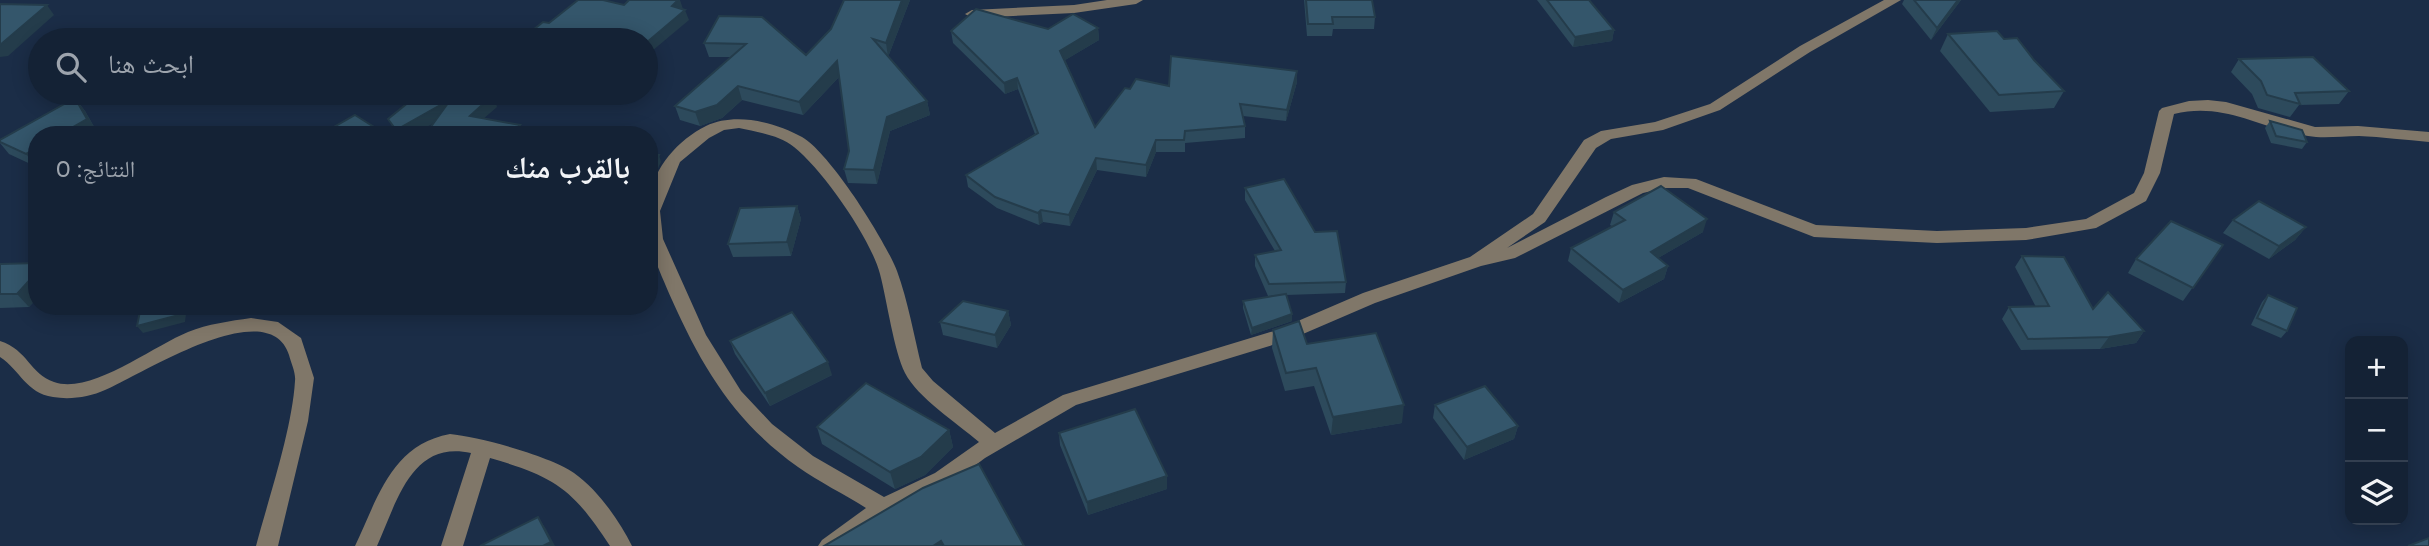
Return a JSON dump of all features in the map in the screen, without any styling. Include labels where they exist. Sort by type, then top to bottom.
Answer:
[{"type":"street","points":[[972,14],[1074,9],[1136,0]]},
{"type":"street","points":[[1476,261],[1539,218],[1590,144],[1607,135],[1657,127],[1715,107],[1805,49],[1894,0]]},
{"type":"street","points":[[829,546],[883,507],[942,479],[978,452],[1070,400],[1283,335],[1369,298],[1476,261],[1522,251],[1639,190],[1676,181],[1689,183],[1814,232],[1937,237],[2026,234],[2090,224],[2140,197],[2152,173],[2167,111],[2187,104],[2232,107],[2296,129],[2316,132],[2358,131],[2429,137]]},
{"type":"street","points":[[658,196],[673,159],[703,134],[720,125],[739,123],[774,131],[799,142],[830,176],[859,215],[888,270],[913,370],[926,386],[995,444]]},
{"type":"street","points":[[658,248],[698,337],[734,396],[765,429],[806,462],[883,507]]},
{"type":"street","points":[[0,348],[20,361],[30,379],[53,390],[75,391],[97,386],[194,337],[223,329],[251,325],[272,327],[294,343],[305,378],[298,421],[267,546]]},
{"type":"street","points":[[366,546],[398,480],[411,462],[430,446],[451,442],[483,448],[564,476],[594,504],[621,546]]},
{"type":"street","points":[[452,546],[483,448]]},
{"type":"building","points":[[578,0],[603,0],[624,5],[629,0],[678,0],[672,6],[685,10],[658,33],[658,28],[536,28],[543,22],[549,23]]},
{"type":"building","points":[[844,0],[902,0],[886,43],[873,39],[927,101],[887,117],[874,170],[844,169],[849,151],[837,61],[799,102],[738,86],[717,105],[695,112],[675,106],[746,44],[704,43],[719,16],[762,17],[806,55],[831,29]]},
{"type":"building","points":[[1306,0],[1372,0],[1375,17],[1332,17],[1333,24],[1308,24]]},
{"type":"building","points":[[1547,0],[1589,0],[1614,30],[1575,37]]},
{"type":"building","points":[[1914,0],[1958,0],[1937,28]]},
{"type":"building","points":[[0,4],[47,5],[0,45]]},
{"type":"building","points":[[976,9],[1048,29],[1073,14],[1098,28],[1060,51],[1095,127],[1125,88],[1130,89],[1136,79],[1169,86],[1171,56],[1297,71],[1287,110],[1240,104],[1245,126],[1185,131],[1184,140],[1156,140],[1146,165],[1096,158],[1069,215],[1041,210],[1038,213],[995,197],[966,175],[1038,133],[1017,78],[1004,83],[951,31]]},
{"type":"building","points":[[1997,31],[2004,39],[2017,38],[2064,91],[1999,95],[1948,34]]},
{"type":"building","points":[[2313,57],[2349,91],[2295,93],[2300,104],[2267,95],[2261,81],[2239,59]]},
{"type":"building","points":[[62,105],[79,105],[87,119],[75,126],[28,126],[26,154],[0,140]]},
{"type":"building","points":[[405,105],[440,105],[403,126],[393,126],[388,119]]},
{"type":"building","points":[[447,105],[482,105],[470,116],[520,125],[519,126],[432,126]]},
{"type":"building","points":[[355,115],[372,126],[336,126]]},
{"type":"building","points":[[2270,121],[2302,130],[2307,142],[2276,136]]},
{"type":"building","points":[[1284,179],[1315,232],[1337,231],[1346,282],[1269,284],[1255,255],[1281,250],[1245,188]]},
{"type":"building","points":[[1661,186],[1707,219],[1651,252],[1668,266],[1623,290],[1571,248],[1625,220],[1614,212]]},
{"type":"building","points":[[2259,201],[2306,227],[2279,246],[2233,220]]},
{"type":"building","points":[[797,206],[787,242],[728,244],[740,208]]},
{"type":"building","points":[[2171,221],[2223,245],[2193,288],[2136,259]]},
{"type":"building","points":[[2022,256],[2064,257],[2093,309],[2108,292],[2144,331],[2109,337],[2028,339],[2009,307],[2049,306]]},
{"type":"building","points":[[28,263],[28,282],[17,294],[0,294],[0,264]]},
{"type":"building","points":[[1286,294],[1292,314],[1252,328],[1243,301]]},
{"type":"building","points":[[2268,295],[2297,308],[2287,331],[2257,318]]},
{"type":"building","points":[[963,301],[1008,311],[995,335],[940,322]]},
{"type":"building","points":[[792,312],[828,362],[765,393],[730,341]]},
{"type":"building","points":[[139,315],[179,315],[137,326]]},
{"type":"building","points":[[1299,321],[1307,344],[1376,333],[1404,405],[1333,417],[1316,368],[1286,373],[1273,330]]},
{"type":"building","points":[[866,383],[949,430],[921,457],[890,472],[817,427]]},
{"type":"building","points":[[1485,386],[1518,426],[1467,447],[1435,405]]},
{"type":"building","points":[[1135,409],[1167,476],[1087,502],[1059,433]]},
{"type":"building","points":[[979,464],[1024,546],[944,546],[941,541],[933,546],[824,546],[923,488]]},
{"type":"building","points":[[538,517],[551,542],[543,546],[480,546]]},
{"type":"building","points":[[2429,538],[2429,546],[2408,546]]}]
